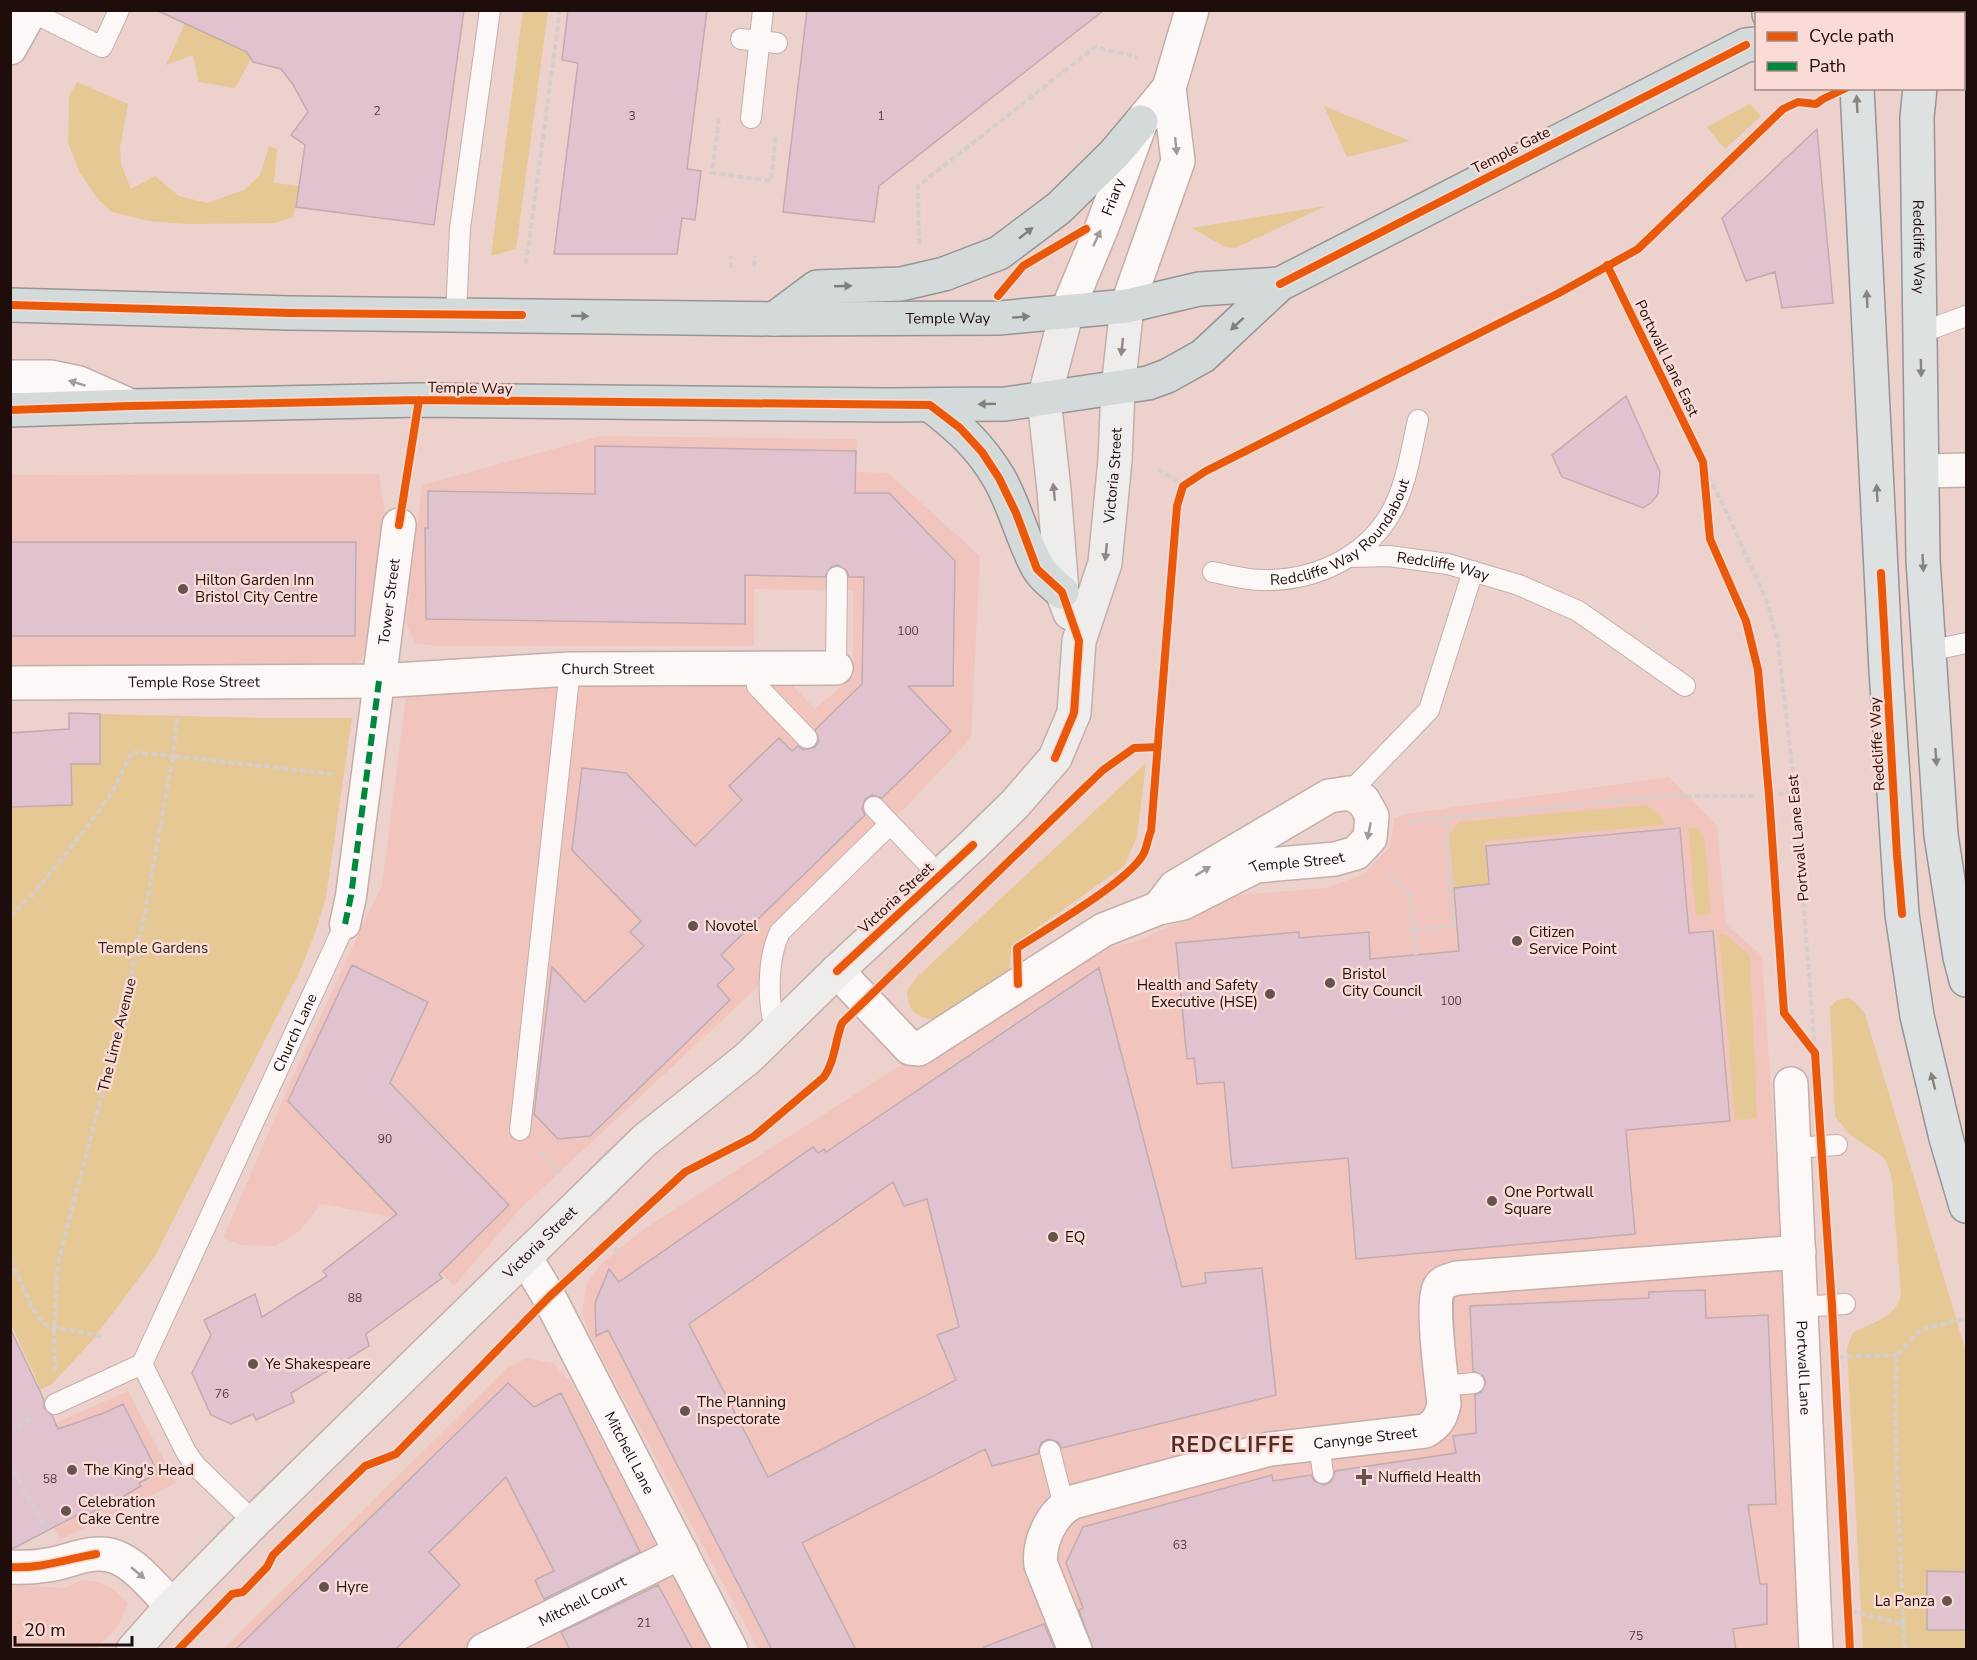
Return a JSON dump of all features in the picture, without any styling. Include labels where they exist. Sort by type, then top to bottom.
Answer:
[{"type":"highway","points":[[1861,12],[1866,10]]},
{"type":"highway","name":"Temple Gate","points":[[1118,389],[1148,383],[1167,376],[1203,356],[1280,284],[1753,40]]},
{"type":"highway","points":[[774,319],[817,287],[901,284],[944,274],[999,253],[1059,208],[1114,154],[1141,122]]},
{"type":"highway","name":"Temple Gate","points":[[1127,306],[1199,289],[1280,284]]},
{"type":"highway","name":"Temple Way","points":[[10,304],[290,313],[774,319],[999,318],[1127,306]]},
{"type":"highway","name":"Temple Way","points":[[10,410],[419,400],[1005,404],[1118,389]]},
{"type":"highway","points":[[930,405],[960,428],[982,452],[999,478],[1016,513],[1037,568],[1062,592]]},
{"type":"main road","name":"Redcliffe Way","points":[[1857,90],[1881,573],[1902,914],[1917,1016],[1946,1138],[1966,1206]]},
{"type":"main road","name":"Redcliffe Way","points":[[1920,90],[1917,117],[1923,560],[1941,835],[1959,904],[1960,957],[1966,980]]},
{"type":"main road","name":"Victoria Street","points":[[133,1650],[171,1606],[254,1522],[645,1140],[748,1058],[1015,804],[1055,758],[1074,713],[1079,641],[1105,563],[1115,460],[1118,389],[1127,306]]},
{"type":"main road","name":"Victoria Street","points":[[1067,311],[1044,399],[1062,592],[1079,641]]},
{"type":"street","name":"Friary","points":[[1067,311],[1102,227],[1141,122],[1169,88],[1192,10]]},
{"type":"street","points":[[10,48],[31,11]]},
{"type":"street","name":"Friary","points":[[1127,306],[1178,162],[1169,88]]},
{"type":"street","points":[[10,377],[50,377],[79,383],[130,406]]},
{"type":"street","points":[[1922,471],[1966,470]]},
{"type":"street","name":"Tower Street","points":[[379,681],[399,525]]},
{"type":"street","name":"Church Street","points":[[379,681],[570,669],[836,668]]},
{"type":"street","name":"Temple Rose Street","points":[[10,683],[379,681]]},
{"type":"street","name":"Church Lane","points":[[345,924],[351,896],[379,681]]},
{"type":"street","name":"Temple Street","points":[[837,972],[910,1048],[919,1049],[1103,930],[1159,908],[1183,903],[1256,866],[1335,859],[1356,853],[1370,838],[1372,816],[1362,800],[1349,793],[1329,796],[1175,887],[1159,908]]},
{"type":"street","name":"Portwall Lane","points":[[1804,1075],[1794,1148],[1799,1252],[1826,1306],[1816,1650]]},
{"type":"street","name":"Canynge Street","points":[[1064,1506],[1270,1449],[1321,1458],[1425,1431],[1436,1425],[1444,1404],[1458,1385],[1435,1306],[1440,1286],[1446,1281],[1457,1278],[1799,1252]]},
{"type":"street","name":"Mitchell Lane","points":[[525,1257],[549,1297],[731,1650]]},
{"type":"street","points":[[1064,1506],[1057,1512],[1040,1553],[1041,1565],[1064,1636]]},
{"type":"street","name":"Mitchell Court","points":[[484,1650],[681,1552]]},
{"type":"street","points":[[10,1567],[50,1565],[96,1554],[117,1557],[136,1570],[171,1606]]},
{"type":"lane","points":[[31,11],[102,47],[119,10]]},
{"type":"lane","points":[[456,314],[460,228],[490,10]]},
{"type":"lane","points":[[751,118],[763,10]]},
{"type":"lane","points":[[1920,333],[1966,316]]},
{"type":"lane","name":"Redcliffe Way Roundabout","points":[[1213,572],[1261,580],[1291,579],[1327,569],[1350,557],[1374,535],[1393,509],[1405,478],[1418,420]]},
{"type":"lane","name":"Redcliffe Way","points":[[1350,557],[1389,556],[1448,564],[1519,585],[1578,611],[1685,686]]},
{"type":"lane","points":[[1349,793],[1429,710],[1473,571]]},
{"type":"lane","points":[[836,668],[837,577]]},
{"type":"lane","points":[[1929,651],[1966,643]]},
{"type":"lane","points":[[520,1130],[570,669]]},
{"type":"lane","points":[[757,669],[757,686],[807,738]]},
{"type":"lane","points":[[874,807],[940,876]]},
{"type":"lane","points":[[776,1030],[771,1007],[772,961],[775,942],[780,932],[890,824]]},
{"type":"lane","name":"Church Lane","points":[[142,1364],[345,924]]},
{"type":"lane","points":[[1794,1148],[1837,1144]]},
{"type":"lane","points":[[55,1404],[142,1364],[186,1452],[196,1466],[254,1522]]},
{"type":"lane","points":[[1050,1451],[1064,1506]]},
{"type":"path","points":[[553,57],[560,10]]},
{"type":"path","points":[[526,264],[560,10]]},
{"type":"path","points":[[919,247],[918,186],[1095,47],[1137,57]]},
{"type":"path","points":[[731,256],[731,268]]},
{"type":"path","points":[[754,256],[754,267]]},
{"type":"path","points":[[1598,271],[1617,260]]},
{"type":"path","points":[[399,525],[419,400]]},
{"type":"path","points":[[1703,462],[1705,484]]},
{"type":"path","points":[[1158,469],[1184,486]]},
{"type":"path","points":[[1180,496],[1184,486],[1191,481]]},
{"type":"path","points":[[10,916],[35,893],[88,825],[113,791],[132,752],[367,779]]},
{"type":"path","points":[[1778,794],[1795,792]]},
{"type":"path","points":[[1405,822],[1663,796],[1757,796]]},
{"type":"path","points":[[1414,929],[1453,926],[1443,818]]},
{"type":"path","points":[[1386,872],[1410,894],[1416,955]]},
{"type":"path","points":[[1803,1037],[1815,1053],[1804,1075]]},
{"type":"path","points":[[520,1130],[564,1177]]},
{"type":"path","points":[[615,1248],[620,1253]]},
{"type":"path","points":[[11,1260],[37,1317],[42,1323],[54,1328],[103,1338]]},
{"type":"path","points":[[1826,1306],[1835,1369]]},
{"type":"path","points":[[1905,1650],[1895,1412],[1897,1355],[1920,1330],[1966,1318]]},
{"type":"path","points":[[1835,1357],[1897,1355]]},
{"type":"path","points":[[10,1464],[48,1533]]},
{"type":"path","points":[[1847,1599],[1848,1620]]},
{"type":"path","points":[[1847,1610],[1903,1624]]},
{"type":"shaded area","points":[[601,436],[857,439],[855,472],[888,473],[980,556],[971,738],[904,809],[773,931],[765,980],[520,1209],[454,1286],[392,1217],[321,1204],[300,1231],[276,1246],[241,1245],[223,1238],[287,1090],[382,886],[406,696],[579,683],[793,686],[815,709],[853,676],[853,591],[754,589],[754,646],[436,646],[415,643],[406,624],[422,485]]},
{"type":"shaded area","points":[[379,474],[385,515],[368,639],[362,659],[352,668],[11,668],[11,475]]},
{"type":"shaded area","points":[[1669,777],[1717,826],[1726,924],[1762,956],[1786,1311],[1802,1649],[758,1649],[590,1335],[582,1313],[587,1284],[602,1263],[644,1229],[1079,955],[1137,941],[1238,895],[1327,888],[1364,874],[1390,846],[1394,818],[1406,814]]},
{"type":"shaded area","points":[[527,1358],[553,1363],[573,1385],[710,1649],[222,1650],[507,1368]]},
{"type":"shaded area","points":[[128,1391],[176,1483],[60,1540],[12,1442]]},
{"type":"shaded area","points":[[82,1580],[99,1582],[112,1588],[128,1603],[118,1626],[96,1649],[11,1649],[11,1585],[64,1588]]},
{"type":"green space","points":[[523,10],[548,11],[516,249],[491,256]]},
{"type":"green space","points":[[185,23],[246,51],[251,59],[235,88],[199,82],[193,55],[166,65]]},
{"type":"green space","points":[[77,82],[128,104],[120,148],[121,164],[131,189],[155,176],[179,196],[207,203],[244,190],[260,175],[269,146],[277,149],[274,183],[299,186],[293,217],[275,223],[187,224],[149,221],[112,212],[97,198],[80,173],[68,143],[69,96]]},
{"type":"green space","points":[[1750,104],[1761,116],[1725,149],[1707,127]]},
{"type":"green space","points":[[1324,106],[1410,141],[1347,157]]},
{"type":"green space","points":[[1326,206],[1235,248],[1225,247],[1191,228]]},
{"type":"green space","name":"Temple Gardens","points":[[100,714],[352,718],[326,897],[300,971],[154,1258],[91,1342],[52,1384],[40,1390],[11,1324],[11,807],[72,805],[71,764],[100,763]]},
{"type":"green space","points":[[1146,763],[1137,837],[1124,866],[1012,946],[1008,978],[942,1019],[927,1019],[916,1014],[909,1005],[907,990],[917,977]]},
{"type":"green space","points":[[1647,805],[1663,819],[1664,825],[1485,841],[1489,884],[1454,888],[1449,835],[1459,822]]},
{"type":"green space","points":[[1694,827],[1704,835],[1711,914],[1696,915],[1688,828]]},
{"type":"green space","points":[[1724,934],[1750,955],[1757,1118],[1735,1120],[1719,935]]},
{"type":"green space","points":[[1847,998],[1855,1002],[1865,1014],[1966,1352],[1966,1649],[1863,1649],[1847,1348],[1853,1333],[1889,1314],[1901,1294],[1892,1180],[1888,1165],[1883,1157],[1850,1135],[1835,1116],[1830,1008],[1837,1000]]},
{"type":"building","points":[[156,10],[464,10],[434,225],[296,207],[305,145],[291,135],[308,112],[292,83],[281,69],[253,62],[247,52]]},
{"type":"building","points":[[568,10],[707,10],[687,169],[701,171],[695,220],[682,218],[677,254],[554,254],[578,63],[562,60]]},
{"type":"building","points":[[807,10],[1104,10],[879,186],[874,222],[783,212]]},
{"type":"building","points":[[1817,129],[1833,303],[1782,308],[1775,272],[1746,281],[1722,218]]},
{"type":"building","points":[[1626,396],[1660,472],[1658,494],[1643,508],[1562,477],[1552,455]]},
{"type":"building","points":[[595,446],[856,451],[855,493],[889,493],[955,561],[953,686],[908,686],[951,731],[882,798],[872,795],[865,799],[862,809],[865,815],[721,955],[734,969],[717,985],[730,1000],[590,1136],[558,1139],[534,1114],[552,967],[585,1002],[644,946],[630,932],[641,921],[572,850],[582,768],[626,773],[695,846],[742,800],[729,786],[779,738],[792,751],[798,746],[804,750],[815,747],[819,741],[815,730],[862,684],[864,577],[849,577],[847,571],[838,565],[831,567],[825,577],[745,575],[745,624],[426,619],[425,528],[428,528],[428,491],[595,494]]},
{"type":"building","name":"Hilton Garden Inn Bristol City Centre","points":[[10,542],[356,542],[355,636],[10,636]]},
{"type":"building","points":[[69,713],[100,714],[100,764],[71,764],[72,805],[10,807],[10,733],[69,729]]},
{"type":"building","points":[[1680,828],[1689,933],[1713,931],[1730,1121],[1626,1130],[1635,1234],[1356,1259],[1348,1158],[1232,1168],[1224,1082],[1197,1084],[1194,1058],[1187,1059],[1176,943],[1299,932],[1299,938],[1369,932],[1370,959],[1459,951],[1454,888],[1489,884],[1486,846]]},
{"type":"building","points":[[352,965],[428,1002],[390,1083],[509,1205],[439,1274],[442,1278],[366,1334],[369,1346],[291,1393],[294,1402],[256,1420],[253,1414],[231,1424],[211,1415],[192,1373],[211,1335],[204,1320],[255,1294],[262,1317],[327,1276],[323,1271],[397,1214],[288,1101]]},
{"type":"building","name":"EQ","points":[[1099,968],[1182,1287],[1206,1283],[1205,1273],[1262,1268],[1276,1395],[1062,1448],[1058,1442],[1048,1439],[1041,1443],[1038,1454],[992,1466],[985,1449],[802,1543],[856,1650],[772,1650],[608,1330],[596,1336],[595,1303],[609,1269],[619,1282],[813,1147],[818,1153],[824,1149],[826,1152]],"holes":[[[893,1182],[904,1206],[927,1199],[959,1327],[937,1335],[956,1380],[768,1477],[689,1324]]]},
{"type":"building","points":[[1705,1290],[1706,1318],[1768,1315],[1776,1504],[1748,1505],[1760,1584],[1767,1584],[1767,1624],[1733,1629],[1736,1650],[1093,1650],[1079,1610],[1083,1608],[1066,1563],[1083,1527],[1272,1475],[1273,1481],[1311,1475],[1314,1481],[1324,1485],[1331,1482],[1335,1471],[1456,1453],[1453,1436],[1476,1433],[1475,1395],[1481,1392],[1486,1382],[1483,1376],[1473,1371],[1470,1306],[1649,1298],[1649,1292]]},
{"type":"building","points":[[10,1328],[44,1400],[44,1408],[52,1415],[58,1429],[123,1404],[158,1473],[139,1483],[141,1486],[107,1506],[86,1515],[81,1513],[14,1548],[10,1548]]},
{"type":"building","points":[[508,1383],[534,1407],[561,1393],[640,1552],[544,1599],[535,1580],[554,1571],[506,1477],[429,1552],[460,1585],[395,1650],[235,1650]]},
{"type":"building","name":"La Panza","points":[[1927,1571],[1966,1572],[1966,1630],[1927,1630]]},
{"type":"building","points":[[658,1585],[693,1650],[570,1650],[561,1632]]},
{"type":"building","points":[[1044,1624],[1055,1650],[984,1650],[984,1647]]},
{"type":"marked path","points":[[345,924],[351,896],[379,681]]},
{"type":"cycle path","points":[[1280,284],[1746,45]]},
{"type":"cycle path","points":[[1018,984],[1017,948],[1122,877],[1136,864],[1145,850],[1151,831],[1177,506],[1183,486],[1206,471],[1559,293],[1638,249],[1783,109],[1798,102],[1816,104],[1842,90]]},
{"type":"cycle path","points":[[998,296],[1023,266],[1086,229]]},
{"type":"cycle path","name":"Portwall Lane East","points":[[1607,265],[1703,462],[1710,539],[1746,621],[1758,670],[1784,1013],[1815,1053],[1832,1306],[1850,1650]]},
{"type":"cycle path","points":[[10,305],[290,313],[522,315]]},
{"type":"cycle path","points":[[10,410],[419,400],[930,405],[960,428],[982,452],[999,478],[1016,513],[1037,569],[1062,592],[1079,641],[1074,713],[1055,758]]},
{"type":"cycle path","points":[[399,525],[419,400]]},
{"type":"cycle path","points":[[1881,573],[1902,914]]},
{"type":"cycle path","points":[[178,1650],[232,1594],[243,1592],[267,1567],[273,1555],[365,1466],[396,1454],[549,1297],[685,1172],[753,1137],[824,1077],[842,1023],[1103,770],[1134,748],[1158,747]]},
{"type":"cycle path","points":[[837,971],[973,845]]},
{"type":"cycle path","points":[[10,1567],[43,1565],[96,1554]]},
{"type":"place","name":"Hilton Garden Inn Bristol City Centre","points":[[183,589]]},
{"type":"place","name":"Novotel","points":[[693,926]]},
{"type":"place","name":"Citizen Service Point","points":[[1517,941]]},
{"type":"place","name":"Bristol City Council","points":[[1330,983]]},
{"type":"place","name":"Health and Safety Executive (HSE)","points":[[1270,994]]},
{"type":"place","name":"One Portwall Square","points":[[1492,1201]]},
{"type":"place","name":"EQ","points":[[1053,1237]]},
{"type":"place","name":"Ye Shakespeare","points":[[253,1364]]},
{"type":"place","name":"The Planning Inspectorate","points":[[685,1411]]},
{"type":"place","name":"The King's Head","points":[[72,1470]]},
{"type":"place","name":"Nuffield Health","points":[[1364,1477]]},
{"type":"place","name":"Celebration Cake Centre","points":[[66,1511]]},
{"type":"place","name":"Hyre","points":[[324,1587]]},
{"type":"place","name":"La Panza","points":[[1947,1601]]},
{"type":"district","name":"REDCLIFFE","points":[[1233,1445]]}]
